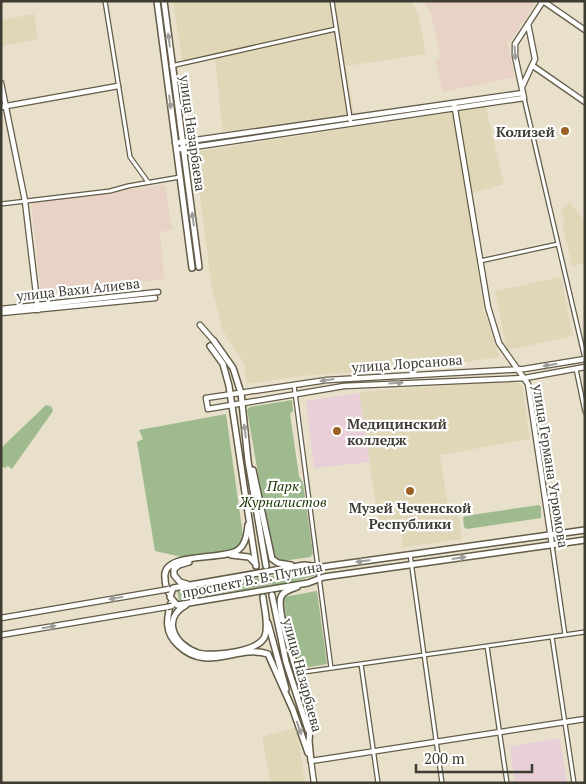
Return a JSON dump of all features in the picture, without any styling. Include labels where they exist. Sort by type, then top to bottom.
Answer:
[{"type":"main road","name":"улица Назарбаева","points":[[157,1],[192,268]]},
{"type":"main road","name":"улица Назарбаева","points":[[164,1],[200,267]]},
{"type":"main road","points":[[212,344],[233,368],[241,393],[247,453],[266,566]]},
{"type":"main road","points":[[190,585],[176,579],[174,569],[179,565],[239,555],[249,557],[256,566],[230,394],[223,364],[212,344]]},
{"type":"main road","points":[[247,453],[251,463],[272,559],[278,563],[296,566]]},
{"type":"main road","points":[[249,520],[244,544],[236,552],[178,561],[166,568],[164,574],[166,588],[172,603],[167,626],[171,638],[180,647],[194,656],[207,659],[258,651],[268,654],[292,710]]},
{"type":"main road","name":"проспект В. В. Путина","points":[[585,530],[316,566],[296,566],[169,589],[172,603],[189,603],[411,564],[585,540]]},
{"type":"main road","points":[[308,583],[284,592],[280,600],[289,647],[309,715],[309,743]]},
{"type":"main road","name":"улица Назарбаева","points":[[272,595],[286,662],[305,716],[311,761]]},
{"type":"main road","name":"улица Назарбаева","points":[[189,603],[178,610],[173,617],[172,625],[174,632],[183,644],[190,649],[210,655],[253,648],[261,643],[266,628],[263,597],[273,646],[292,710],[311,761]]},
{"type":"street","points":[[105,1],[130,156],[148,182]]},
{"type":"street","points":[[332,1],[351,124]]},
{"type":"street","points":[[585,30],[543,1],[517,39],[514,49],[523,96],[585,359]]},
{"type":"street","points":[[522,87],[524,79],[533,66],[535,59],[528,23]]},
{"type":"street","points":[[165,67],[336,29]]},
{"type":"street","points":[[533,66],[585,102]]},
{"type":"street","points":[[1,82],[3,107],[25,201],[37,308]]},
{"type":"street","points":[[3,107],[118,86]]},
{"type":"street","points":[[183,145],[350,118],[523,96]]},
{"type":"street","points":[[176,146],[351,124],[454,106]]},
{"type":"street","name":"улица Германа Угрюмова","points":[[454,106],[479,262],[494,328],[499,343],[528,384],[565,635]]},
{"type":"street","points":[[1,204],[110,191],[180,177]]},
{"type":"street","points":[[479,262],[558,244]]},
{"type":"street","name":"улица Вахи Алиева","points":[[1,313],[158,292]]},
{"type":"street","name":"улица Вахи Алиева","points":[[1,309],[37,308],[155,298]]},
{"type":"street","points":[[200,325],[212,344]]},
{"type":"street","name":"улица Лорсанова","points":[[585,359],[524,369],[350,378],[206,398],[208,409],[344,386],[525,378],[585,368]]},
{"type":"street","points":[[576,369],[585,412]]},
{"type":"street","points":[[294,385],[316,566],[331,668]]},
{"type":"street","points":[[410,554],[442,783]]},
{"type":"street","points":[[1,618],[169,589]]},
{"type":"street","points":[[1,635],[172,603]]},
{"type":"street","points":[[297,673],[585,632]]},
{"type":"street","points":[[552,637],[574,783]]},
{"type":"street","points":[[487,646],[507,783]]},
{"type":"street","points":[[360,664],[378,783]]},
{"type":"street","points":[[311,761],[585,719]]},
{"type":"street","name":"улица Назарбаева","points":[[311,761],[314,783]]},
{"type":"shaded area","points":[[173,1],[411,1],[418,13],[426,54],[346,66],[354,113],[223,132],[215,59],[183,66]]},
{"type":"shaded area","points":[[422,1],[534,1],[535,4],[510,41],[507,42],[515,77],[443,92],[435,60],[441,58],[430,11]]},
{"type":"shaded area","points":[[34,14],[38,39],[2,46],[1,20]]},
{"type":"shaded area","points":[[486,107],[504,184],[466,195],[484,310],[499,357],[433,367],[299,376],[247,384],[244,363],[223,331],[212,288],[194,152]]},
{"type":"shaded area","points":[[165,185],[172,230],[160,232],[164,279],[41,293],[31,201]]},
{"type":"shaded area","points":[[569,202],[585,221],[585,263],[572,266],[562,224],[565,223],[561,210]]},
{"type":"shaded area","points":[[561,277],[573,336],[507,350],[495,291]]},
{"type":"shaded area","points":[[513,381],[522,385],[530,439],[440,455],[449,514],[458,513],[462,539],[403,547],[400,522],[379,526],[359,392]]},
{"type":"shaded area","name":"Медицинский колледж","points":[[359,393],[370,462],[314,468],[306,401]]},
{"type":"shaded area","points":[[297,727],[305,783],[271,783],[262,737]]},
{"type":"shaded area","points":[[560,739],[567,783],[511,783],[511,781],[515,780],[510,747]]},
{"type":"green space","name":"Парк Журналистов","points":[[292,400],[293,411],[290,414],[299,476],[303,483],[313,554],[310,557],[276,562],[271,549],[247,410],[250,407]]},
{"type":"green space","points":[[46,405],[51,406],[53,411],[12,469],[8,466],[5,468],[1,466],[1,448]]},
{"type":"green space","points":[[226,414],[243,536],[240,545],[233,550],[186,558],[155,551],[137,442],[143,439],[139,430]]},
{"type":"green space","points":[[539,505],[541,507],[541,518],[467,529],[464,527],[463,518],[465,516]]},
{"type":"green space","points":[[320,569],[321,574],[288,583],[179,600],[177,590]]},
{"type":"green space","points":[[317,591],[327,664],[304,668],[296,663],[283,597]]},
{"type":"tunnel","points":[[256,566],[262,595]]},
{"type":"tunnel","points":[[266,568],[272,595]]},
{"type":"place","name":"Колизей","points":[[565,131]]},
{"type":"place","name":"Медицинский колледж","points":[[337,431]]},
{"type":"place","name":"Музей Чеченской Республики","points":[[410,491]]}]
